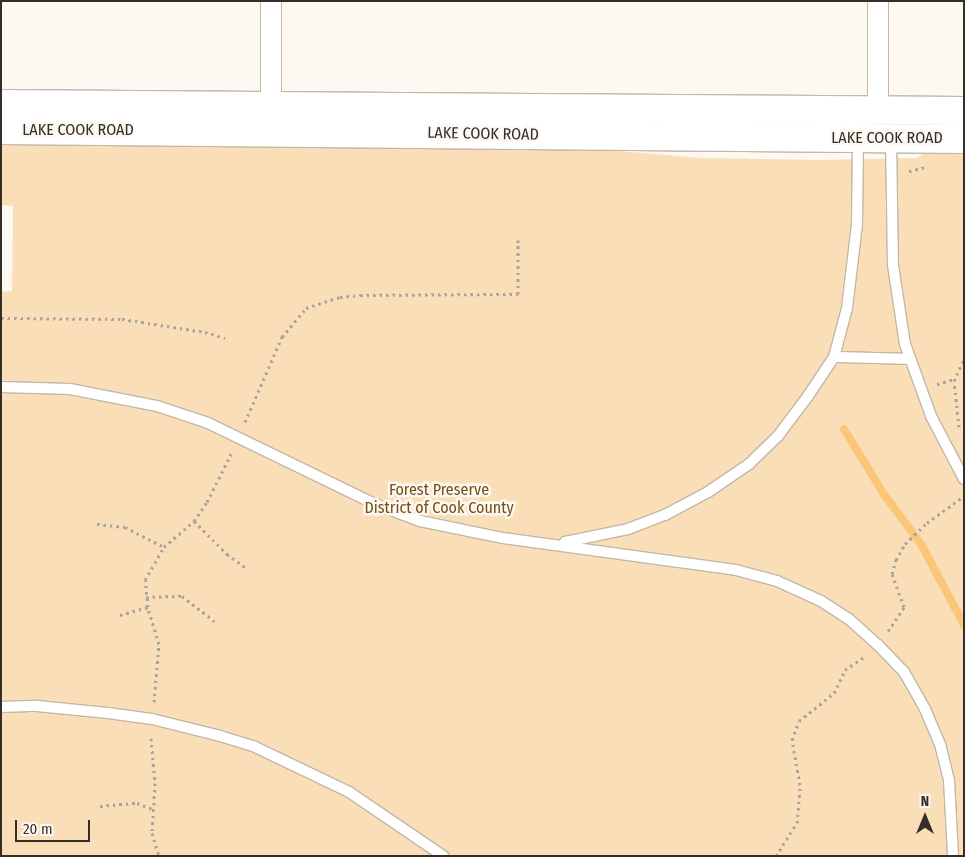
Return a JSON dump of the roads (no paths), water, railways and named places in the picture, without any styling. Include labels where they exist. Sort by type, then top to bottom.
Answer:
[{"type":"main road","name":"LAKE COOK ROAD","points":[[1,104],[964,111]]},
{"type":"main road","name":"LAKE COOK ROAD","points":[[1,130],[964,139]]},
{"type":"street","points":[[271,106],[272,1]]},
{"type":"street","points":[[878,1],[878,110]]},
{"type":"lane","points":[[557,544],[628,530],[665,515],[708,492],[749,464],[778,436],[834,357],[854,267],[858,138],[878,110],[891,138],[893,264],[908,359],[931,416],[964,479]]},
{"type":"lane","points":[[834,357],[908,359]]},
{"type":"lane","points":[[1,387],[70,389],[157,406],[208,423],[376,504],[420,521],[502,538],[557,544],[736,570],[777,581],[822,601],[849,619],[904,672],[929,718],[940,744],[950,781],[953,856]]},
{"type":"lane","points":[[1,707],[37,706],[126,715],[220,736],[255,747],[349,792],[443,856]]},
{"type":"waterway","points":[[844,429],[883,493],[921,544],[964,625]]},
{"type":"park label","name":"Forest Preserve District of Cook County","points":[[439,499]]}]
